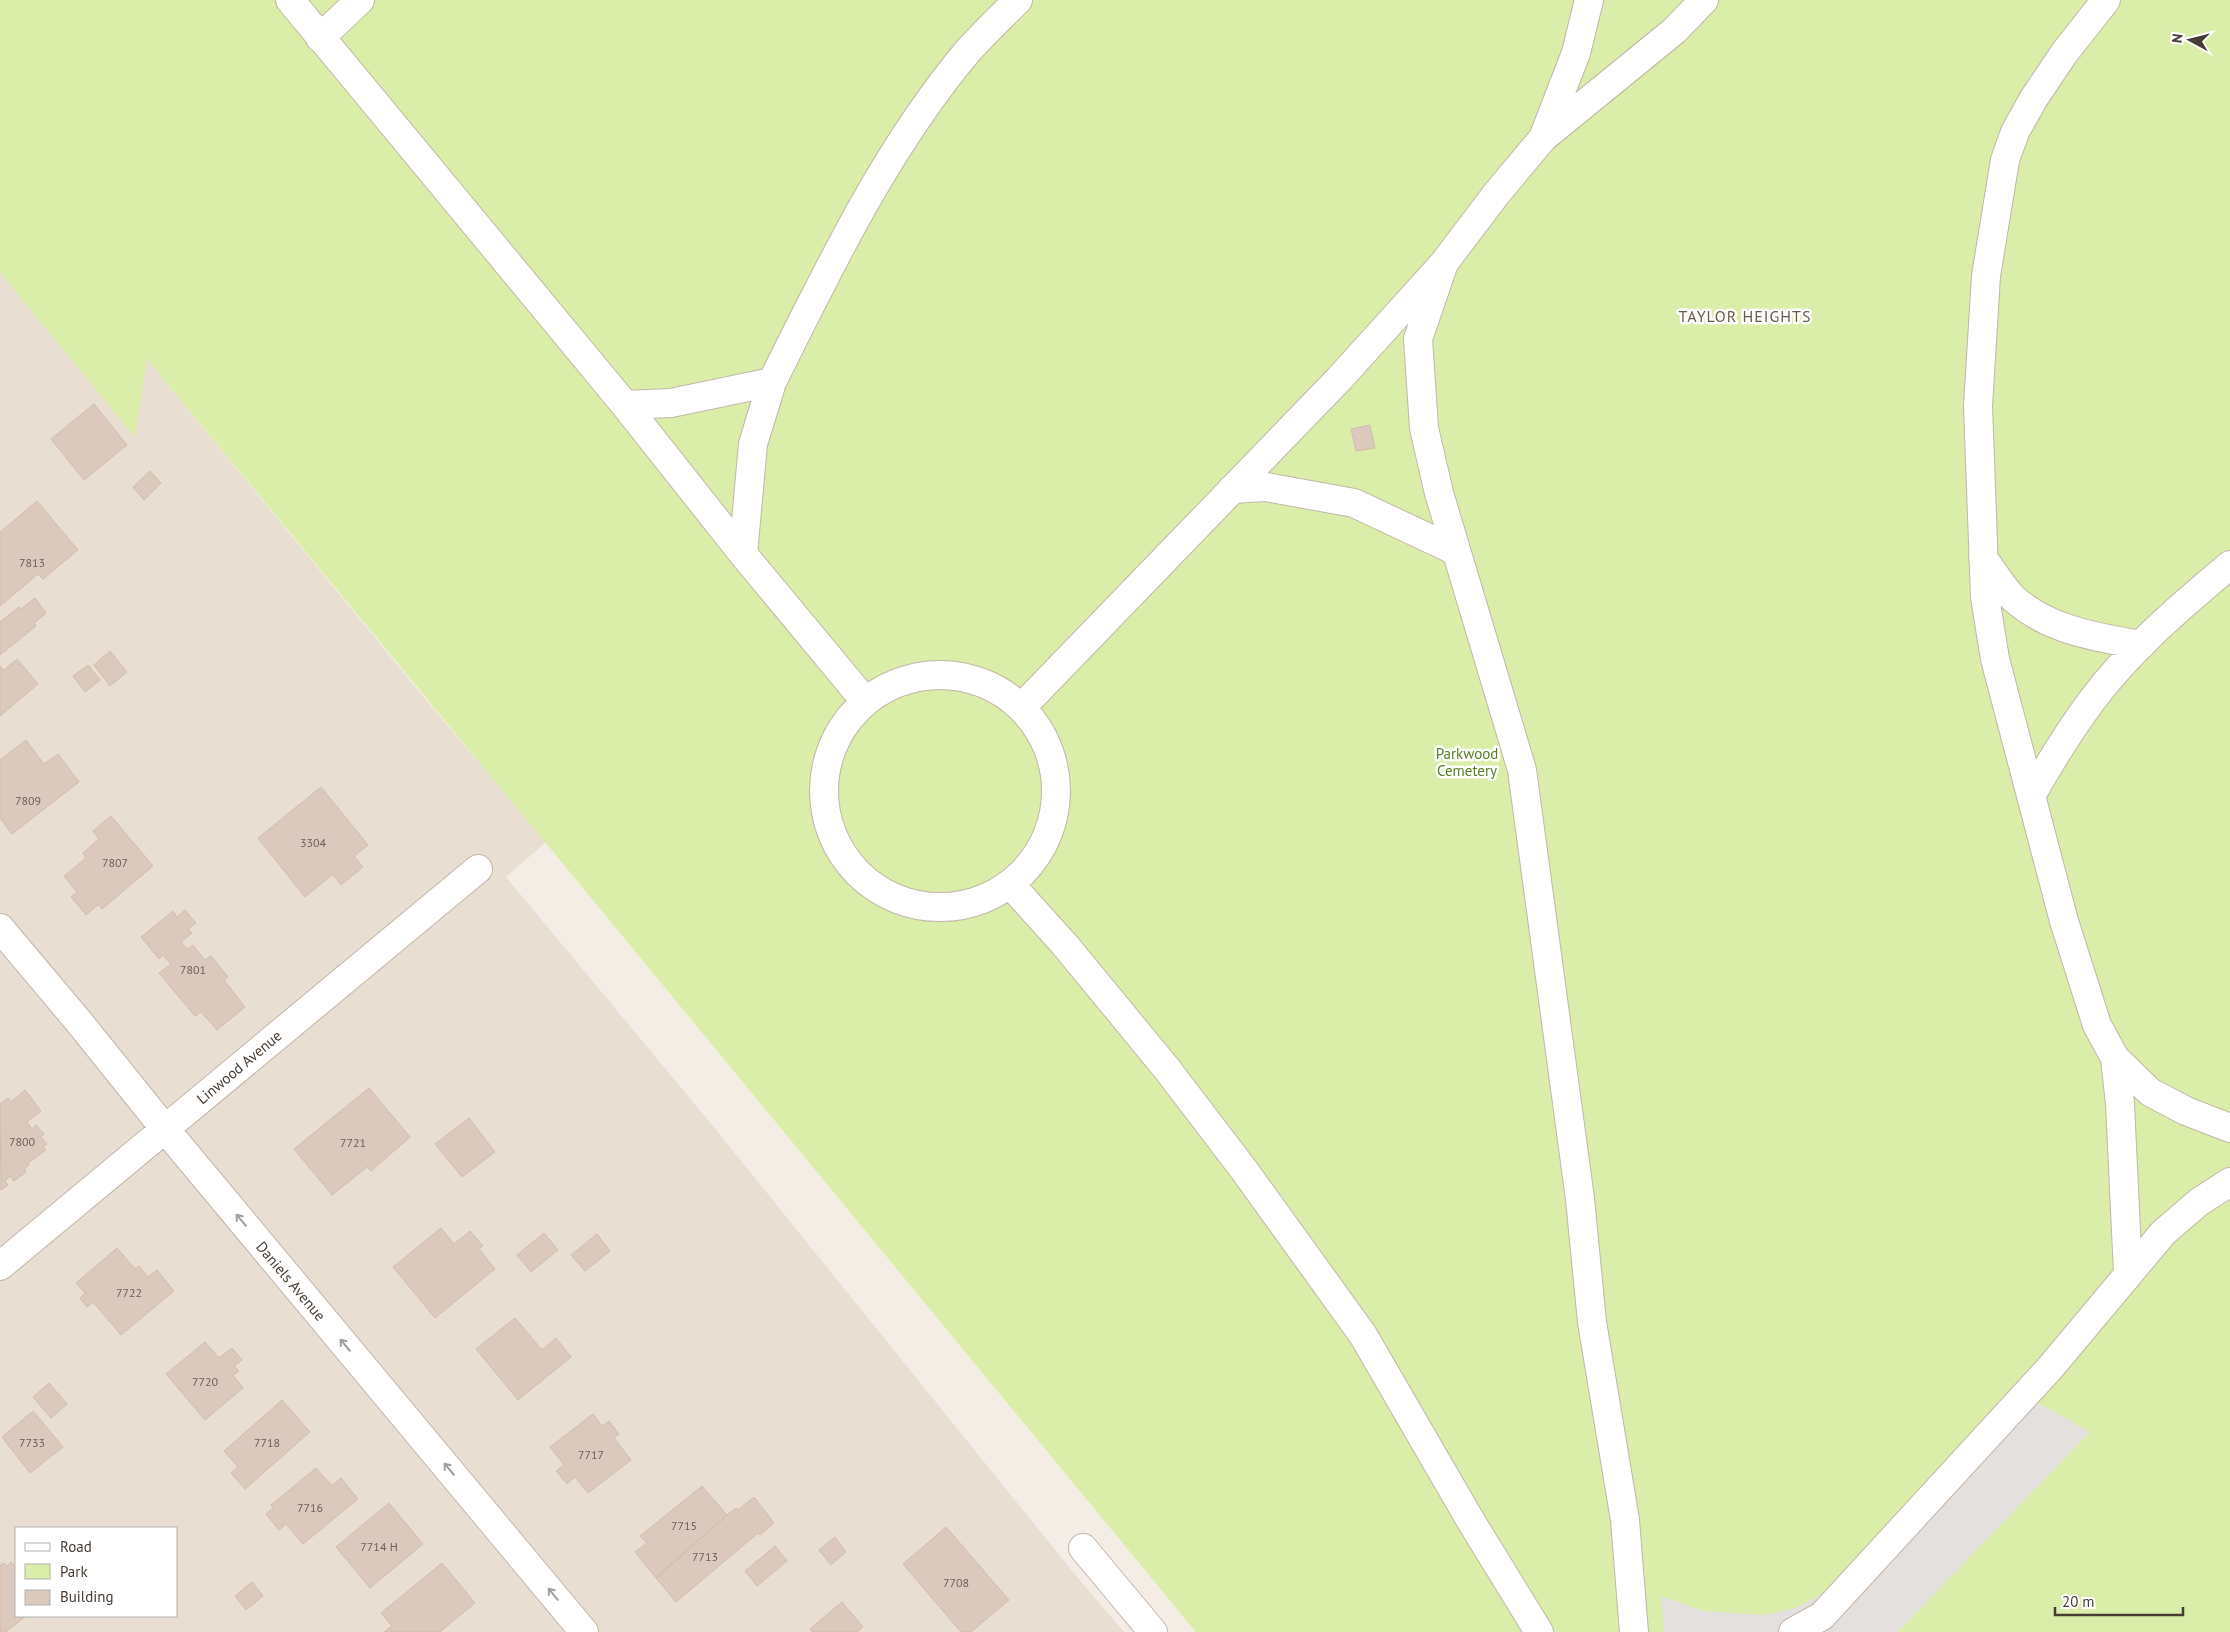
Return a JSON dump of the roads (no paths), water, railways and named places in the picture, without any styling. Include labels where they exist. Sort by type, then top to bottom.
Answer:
[{"type":"street","points":[[290,0],[625,405],[743,554],[865,701]]},
{"type":"street","points":[[320,38],[360,0]]},
{"type":"street","points":[[743,554],[753,444],[772,382],[831,263],[916,120],[968,51],[1018,0]]},
{"type":"street","points":[[1543,138],[1576,53],[1589,0]]},
{"type":"street","points":[[1022,707],[1340,378],[1444,263],[1497,193],[1543,138],[1674,31],[1704,0]]},
{"type":"street","points":[[2106,0],[2065,52],[2034,98],[2016,132],[2005,160],[1986,276],[1978,406],[1985,597],[1995,659],[2064,921],[2097,1025],[2115,1058],[2150,1092],[2186,1111],[2230,1128]]},
{"type":"street","points":[[1444,263],[1418,339],[1424,428],[1439,493],[1522,770],[1580,1199],[1592,1322],[1626,1520],[1634,1632]]},
{"type":"street","points":[[625,405],[671,403],[772,382]]},
{"type":"street","points":[[1232,489],[1266,488],[1354,503],[1456,551]]},
{"type":"street","points":[[1983,558],[2012,597],[2036,616],[2088,636],[2141,645]]},
{"type":"street","points":[[2031,796],[2060,745],[2091,702],[2161,624],[2230,564]]},
{"type":"street","points":[[944,674],[972,678],[999,690],[1022,707],[1042,734],[1054,765],[1056,799],[1049,832],[1034,861],[1011,885],[978,902],[952,907],[943,908],[907,904],[875,889],[849,864],[830,833],[823,798],[827,762],[841,728],[865,701],[888,686],[916,676],[944,674]]},
{"type":"street","name":"Linwood Avenue","points":[[0,1266],[478,869]]},
{"type":"street","points":[[1011,885],[1065,945],[1167,1069],[1244,1170],[1363,1335],[1472,1524],[1539,1632]]},
{"type":"street","name":"Daniels Avenue","points":[[0,928],[584,1632]]},
{"type":"street","points":[[2115,1058],[2120,1104],[2128,1273]]},
{"type":"street","points":[[1793,1632],[1822,1616],[2050,1368],[2163,1233],[2199,1202],[2230,1182]]},
{"type":"street","points":[[1083,1548],[1153,1632]]},
{"type":"district","name":"TAYLOR HEIGHTS","points":[[1745,316]]},
{"type":"park label","name":"Parkwood Cemetery","points":[[1467,762]]}]
